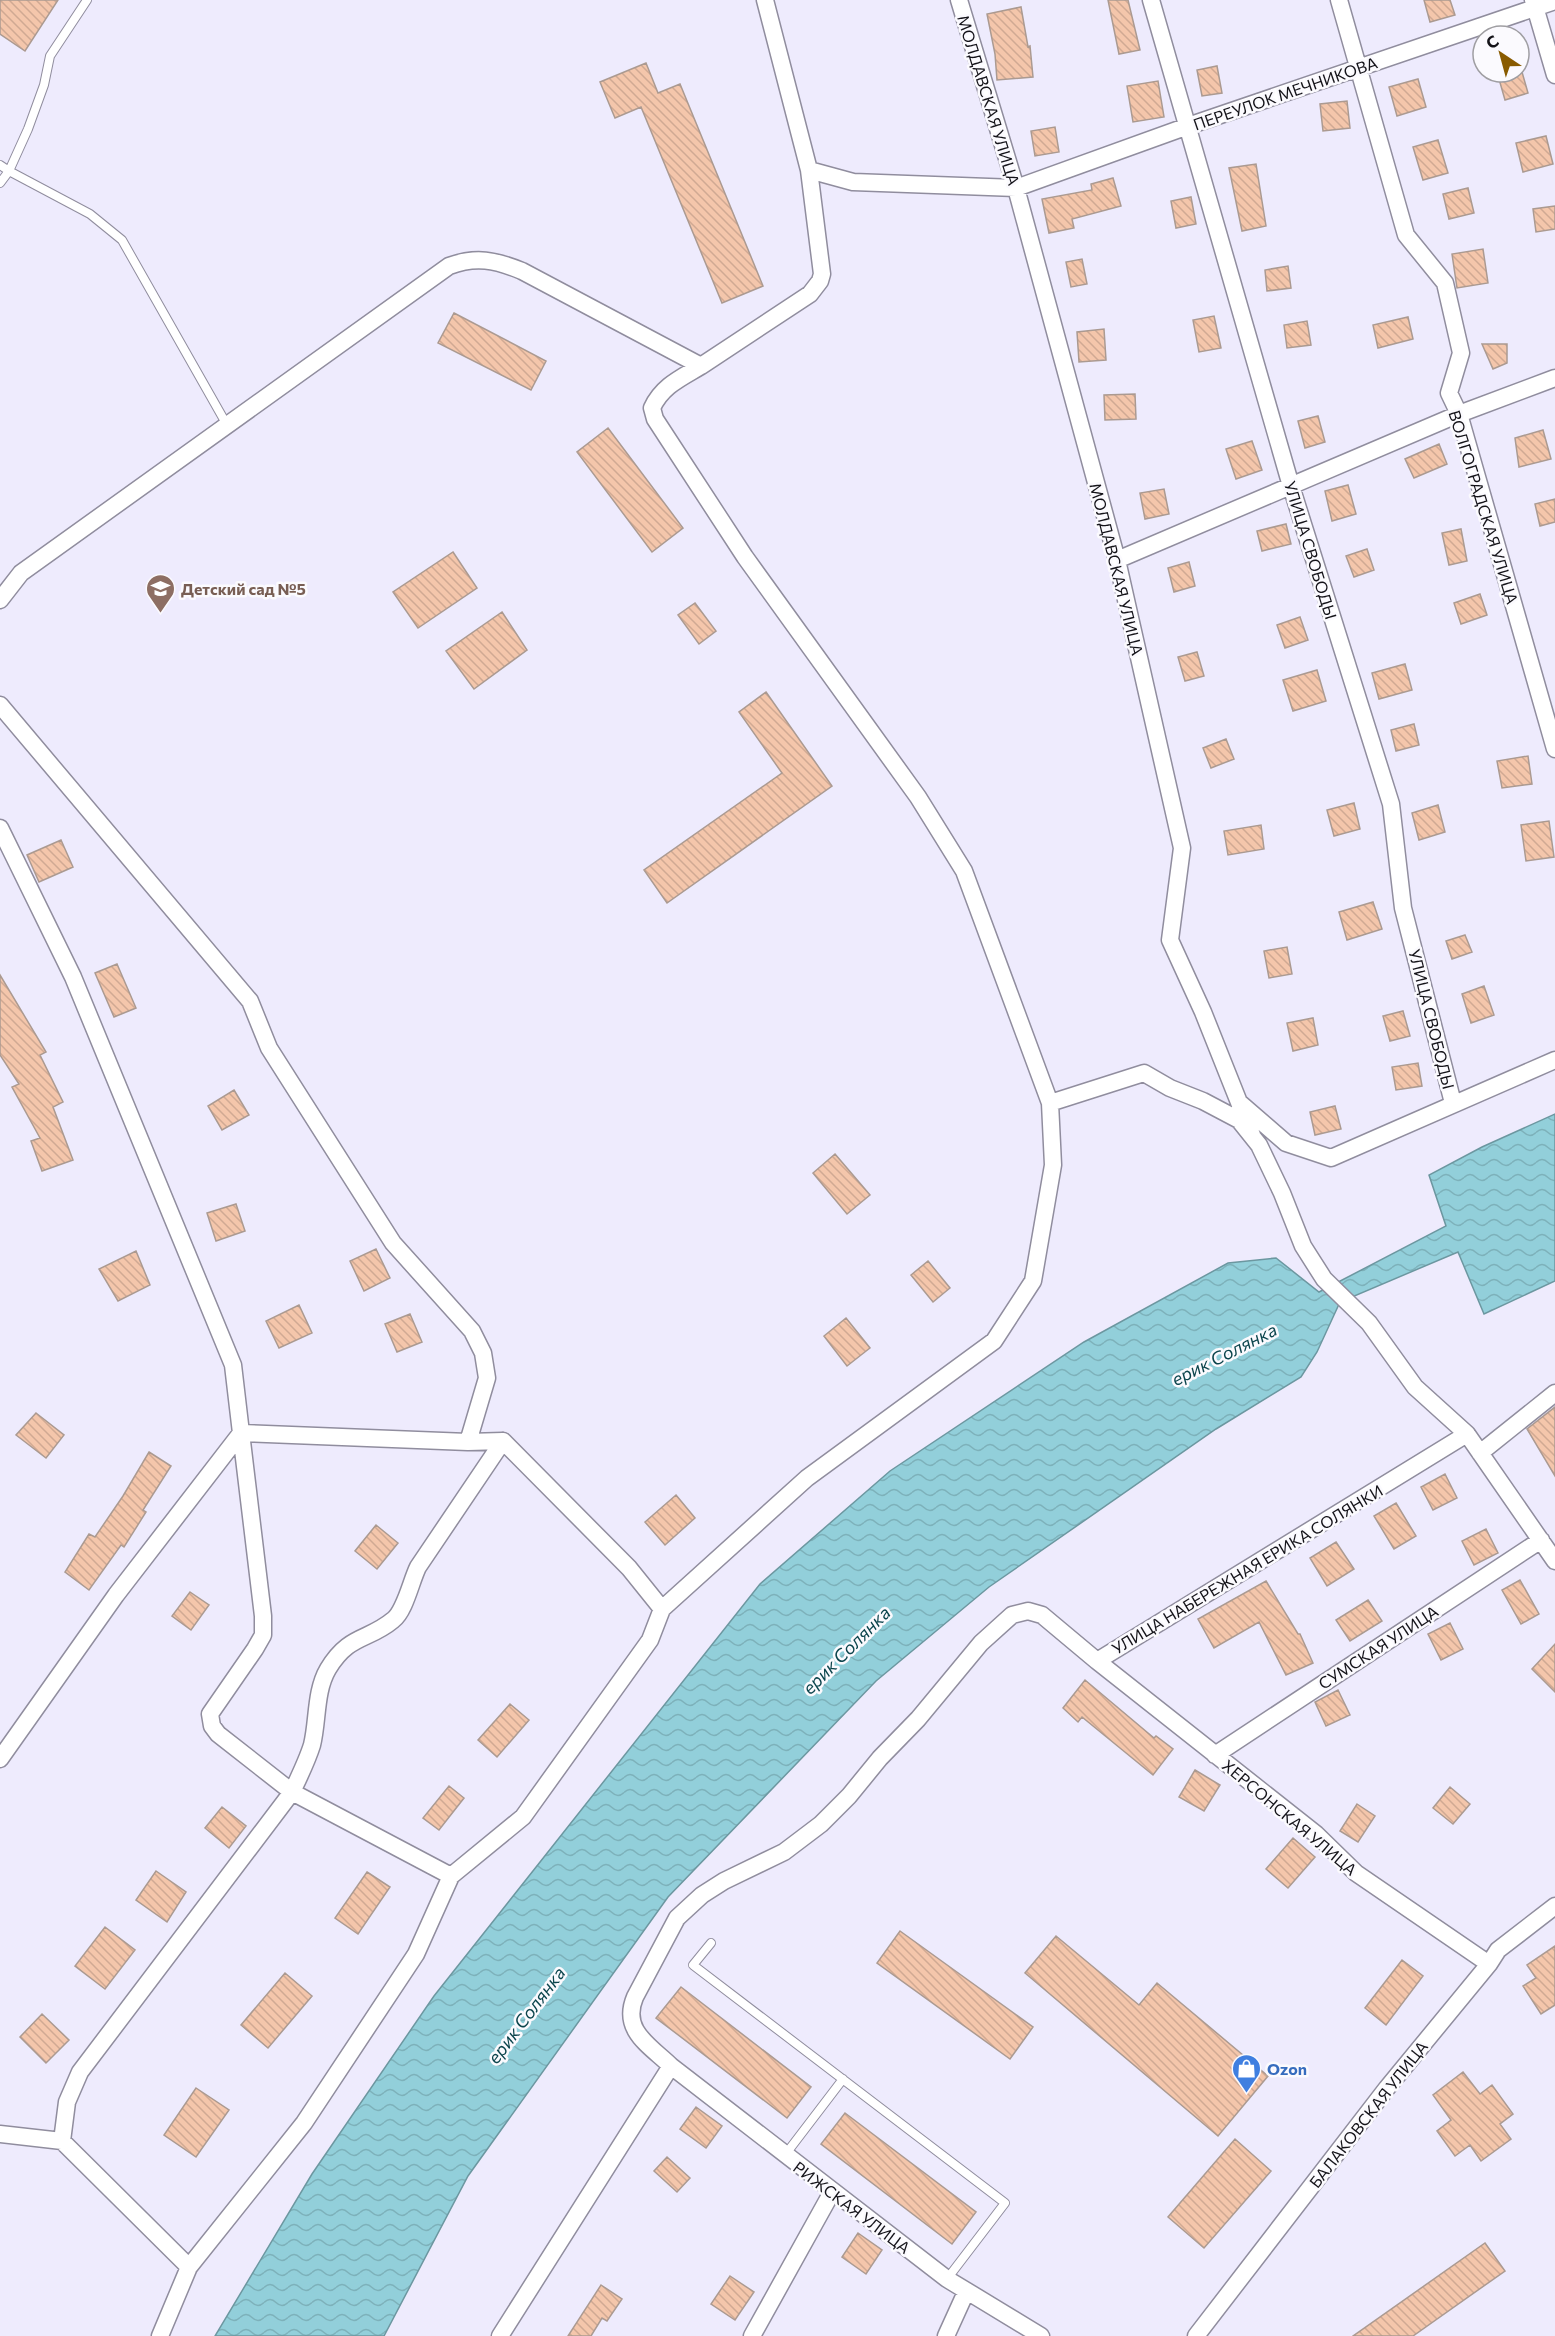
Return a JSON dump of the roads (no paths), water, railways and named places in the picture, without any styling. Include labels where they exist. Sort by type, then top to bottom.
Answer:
[{"type":"street","points":[[160,2336],[189,2267],[304,2123],[416,1954],[451,1875],[523,1817],[650,1640],[662,1609],[807,1478],[993,1341],[1033,1281],[1053,1165],[1050,1103],[964,871],[918,797],[745,557],[655,419],[652,408],[665,387],[702,366],[810,294],[820,281],[822,274],[809,170],[765,0]]},
{"type":"street","name":"МОЛДАВСКАЯ УЛИЦА","points":[[959,0],[1016,188],[1117,560],[1182,848],[1170,940],[1203,1012],[1252,1135]]},
{"type":"street","name":"УЛИЦА СВОБОДЫ","points":[[1151,0],[1291,486],[1391,804],[1403,908],[1453,1103]]},
{"type":"street","name":"ВОЛГОГРАДСКАЯ УЛИЦА","points":[[1339,0],[1406,235],[1445,283],[1461,353],[1449,393],[1458,414],[1555,749]]},
{"type":"street","name":"ПЕРЕУЛОК МЕЧНИКОВА","points":[[1016,188],[1534,4],[1555,0]]},
{"type":"street","points":[[1534,4],[1555,75]]},
{"type":"street","points":[[809,170],[853,182],[1016,188]]},
{"type":"street","points":[[0,600],[21,573],[449,266],[467,260],[487,260],[522,271],[702,366]]},
{"type":"street","points":[[1117,560],[1458,414],[1555,378]]},
{"type":"street","points":[[0,705],[250,1001],[269,1048],[393,1243],[472,1331],[483,1353],[487,1378],[468,1442]]},
{"type":"street","points":[[0,828],[73,977],[233,1365],[263,1616],[263,1635],[210,1714],[210,1720],[218,1734],[292,1792],[451,1875]]},
{"type":"street","points":[[1238,1101],[1286,1143],[1331,1158],[1555,1059]]},
{"type":"street","points":[[1050,1103],[1144,1073],[1170,1088],[1203,1101],[1239,1120],[1259,1145],[1282,1193],[1303,1246],[1324,1280],[1369,1323],[1415,1387],[1467,1434],[1555,1561]]},
{"type":"street","points":[[1480,1453],[1555,1393]]},
{"type":"street","points":[[241,1433],[468,1442],[503,1441],[630,1568],[662,1609]]},
{"type":"street","points":[[0,1759],[116,1595],[241,1433]]},
{"type":"street","name":"УЛИЦА НАБЕРЕЖНАЯ ЕРИКА СОЛЯНКИ","points":[[670,2066],[634,2029],[630,2009],[677,1918],[702,1895],[724,1881],[784,1852],[820,1824],[849,1796],[880,1758],[918,1719],[981,1643],[1012,1615],[1028,1611],[1042,1615],[1097,1661],[1467,1434]]},
{"type":"street","points":[[62,2141],[67,2102],[80,2072],[292,1792],[312,1745],[326,1671],[339,1653],[353,1641],[394,1620],[404,1605],[409,1585],[418,1567],[503,1441]]},
{"type":"street","name":"СУМСКАЯ УЛИЦА","points":[[1215,1755],[1541,1540]]},
{"type":"street","name":"ХЕРСОНСКАЯ УЛИЦА","points":[[1097,1661],[1316,1834],[1356,1873],[1489,1964]]},
{"type":"street","name":"БАЛАКОВСКАЯ УЛИЦА","points":[[1196,2336],[1387,2088],[1498,1950],[1555,1906]]},
{"type":"street","points":[[501,2336],[670,2066]]},
{"type":"street","name":"РИЖСКАЯ УЛИЦА","points":[[670,2066],[947,2279],[1041,2336]]},
{"type":"street","points":[[0,2134],[62,2141],[189,2267]]},
{"type":"street","points":[[752,2336],[832,2192]]},
{"type":"street","points":[[946,2336],[966,2292]]},
{"type":"lane","points":[[0,183],[9,171],[28,129],[44,86],[50,56],[87,0]]},
{"type":"lane","points":[[0,165],[90,214],[122,240],[227,425]]},
{"type":"lane","points":[[711,1943],[693,1965],[1005,2203],[947,2279]]},
{"type":"lane","points":[[784,2155],[843,2079]]},
{"type":"water","name":"ерик Солянка","points":[[1555,1114],[1555,1281],[1484,1314],[1458,1252],[1340,1302],[1317,1352],[1301,1377],[1216,1429],[989,1587],[876,1681],[668,1897],[468,2176],[384,2336],[215,2336],[312,2174],[434,1996],[760,1584],[890,1471],[1084,1342],[1228,1263],[1276,1258],[1319,1292],[1446,1226],[1429,1175],[1482,1147]]},
{"type":"place","name":"Детский сад №5","points":[[160,614]]},
{"type":"place","name":"Ozon","points":[[1246,2094]]}]
